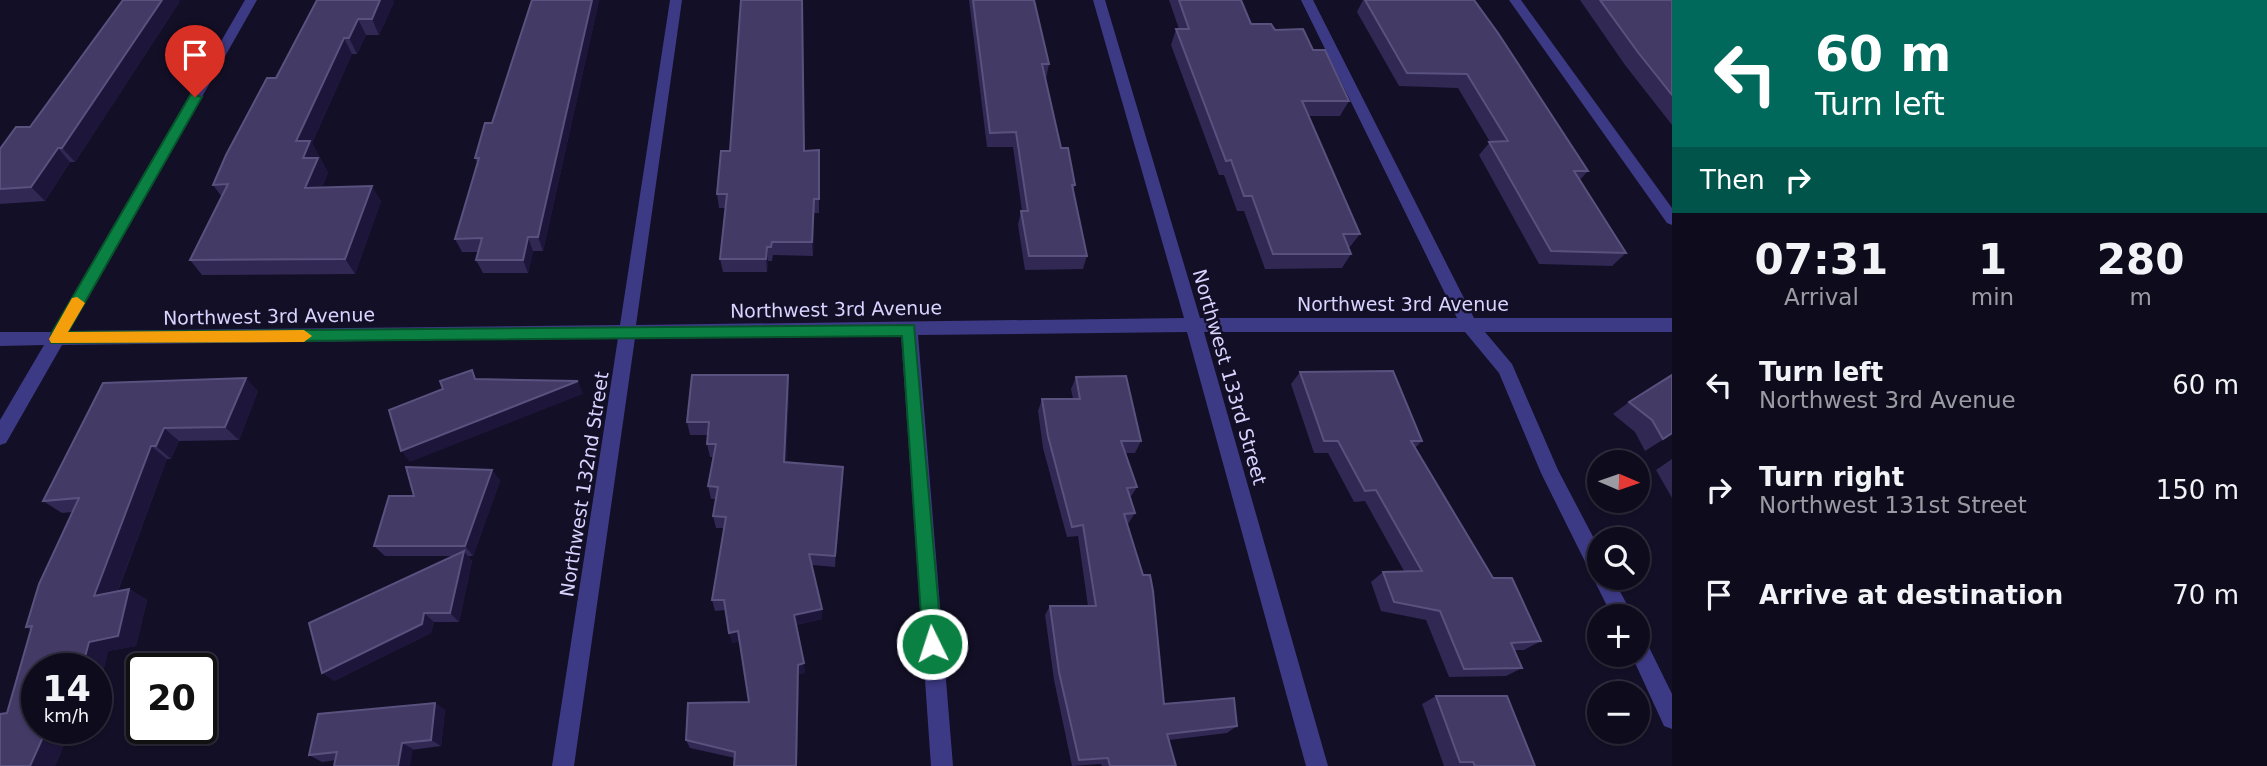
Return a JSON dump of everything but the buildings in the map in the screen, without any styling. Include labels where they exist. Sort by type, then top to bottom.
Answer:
[{"type":"street","points":[[0,437],[251,0]]},
{"type":"street","name":"Northwest 132nd Street","points":[[563,766],[676,0]]},
{"type":"street","name":"Northwest 133rd Street","points":[[1099,0],[1194,325],[1317,766]]},
{"type":"street","points":[[1307,0],[1469,325],[1506,369],[1549,473],[1587,546]]},
{"type":"street","points":[[1515,0],[1672,219]]},
{"type":"street","name":"Northwest 3rd Avenue","points":[[0,339],[1194,325],[1672,325]]},
{"type":"street","points":[[909,329],[942,766]]},
{"type":"street","points":[[1648,667],[1672,718]]},
{"type":"slow traffic","points":[[77,303],[57,339],[304,336]]},
{"type":"route","points":[[195,97],[57,339],[909,329],[932,644]]}]
